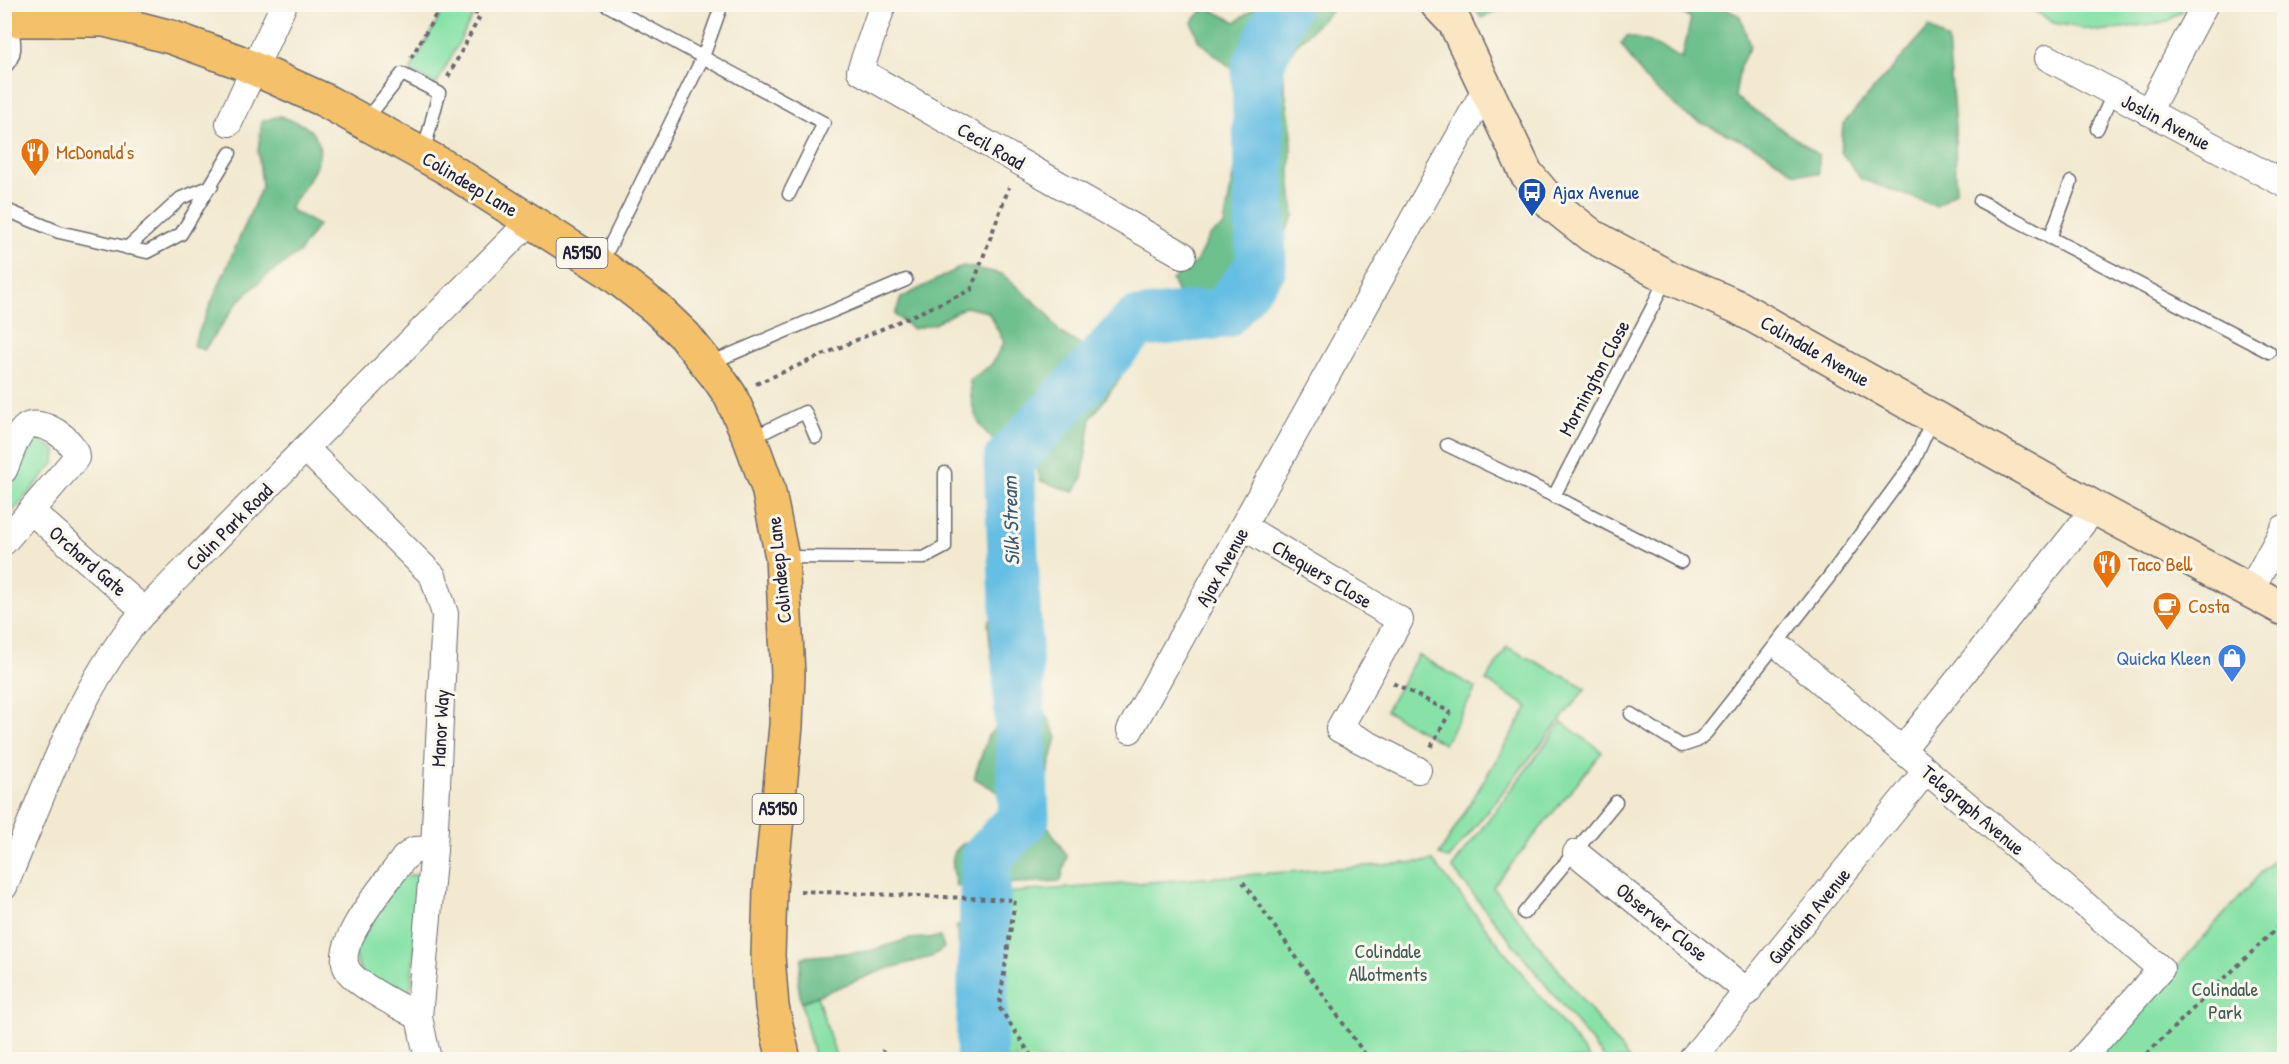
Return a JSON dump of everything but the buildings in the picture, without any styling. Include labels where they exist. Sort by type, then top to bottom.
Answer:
[{"type":"main road","name":"Colindeep Lane","points":[[8,20],[61,12],[102,12],[254,68],[365,122],[423,155],[601,266],[657,308],[685,336],[708,364],[730,395],[750,439],[768,488],[782,557],[787,705],[770,890],[768,981],[784,1059]]},
{"type":"street","points":[[229,123],[284,4]]},
{"type":"street","name":"Cecil Road","points":[[883,4],[860,71],[1183,255]]},
{"type":"street","name":"Colindale Avenue","points":[[1437,4],[1455,23],[1526,173],[1553,205],[1592,236],[1666,276],[1738,307],[2095,508],[2284,609]]},
{"type":"street","points":[[2148,112],[2205,4]]},
{"type":"street","name":"Joslin Avenue","points":[[2048,58],[2284,184]]},
{"type":"street","name":"Ajax Avenue","points":[[1130,730],[1486,88]]},
{"type":"street","name":"Colin Park Road","points":[[4,887],[68,737],[101,672],[125,635],[530,221]]},
{"type":"street","name":"Orchard Gate","points":[[4,470],[23,429],[33,424],[43,426],[71,442],[76,450],[76,458],[4,542]]},
{"type":"street","name":"Manor Way","points":[[306,450],[432,576],[441,595],[445,623],[434,849],[420,1017],[428,1059]]},
{"type":"street","points":[[1902,750],[2095,508]]},
{"type":"street","name":"Orchard Gate","points":[[31,511],[146,611]]},
{"type":"street","name":"Chequers Close","points":[[1244,527],[1400,620],[1371,672]]},
{"type":"street","points":[[2250,591],[2284,528]]},
{"type":"street","name":"Telegraph Avenue","points":[[1785,651],[2161,969],[2081,1059]]},
{"type":"street","points":[[1371,672],[1339,729],[1418,770]]},
{"type":"street","name":"Guardian Avenue","points":[[1691,1059],[1748,992],[1926,771]]},
{"type":"street","points":[[420,1017],[358,981],[347,970],[343,954],[348,938],[404,858],[414,850],[434,849]]},
{"type":"street","name":"Observer Close","points":[[1576,852],[1748,992]]},
{"type":"lane","points":[[605,4],[824,123],[789,194]]},
{"type":"lane","points":[[601,266],[703,57],[722,4]]},
{"type":"lane","points":[[4,68],[13,61],[15,48],[8,20]]},
{"type":"lane","points":[[365,122],[402,74],[439,93],[423,155]]},
{"type":"lane","points":[[2097,129],[2113,94]]},
{"type":"lane","points":[[4,209],[59,232],[147,252],[181,234],[230,153]]},
{"type":"lane","points":[[2050,238],[2071,182]]},
{"type":"lane","points":[[127,248],[181,198],[212,186]]},
{"type":"lane","points":[[1980,201],[2269,352]]},
{"type":"lane","name":"Mornington Close","points":[[1554,496],[1653,306],[1666,276]]},
{"type":"lane","points":[[708,364],[906,280]]},
{"type":"lane","points":[[750,439],[805,412],[816,437]]},
{"type":"lane","points":[[1632,714],[1682,746],[1697,741],[1706,733],[1829,577],[1914,461],[1933,418]]},
{"type":"lane","points":[[1447,445],[1554,496],[1681,562]]},
{"type":"lane","points":[[782,557],[924,558],[945,547],[945,473]]},
{"type":"lane","points":[[1524,913],[1616,802]]},
{"type":"path","points":[[402,74],[442,4]]},
{"type":"path","points":[[439,93],[480,16],[460,4]]},
{"type":"path","points":[[1371,672],[1450,712],[1418,770]]},
{"type":"path","points":[[1243,882],[1369,1059]]},
{"type":"path","points":[[770,890],[869,892],[1015,900],[999,1007],[1034,1059]]},
{"type":"path","points":[[2140,1059],[2284,921]]},
{"type":"path","points":[[879,1059],[883,1050]]},
{"type":"green space","points":[[446,5],[473,16],[436,85],[410,71]]},
{"type":"green space","points":[[1258,5],[1337,5],[1295,46],[1282,69],[1292,134],[1290,174],[1294,216],[1256,286],[1203,303],[1179,295],[1172,280],[1196,262],[1209,236],[1224,226],[1241,131],[1236,72],[1198,40],[1192,22],[1206,7],[1236,22]]},
{"type":"green space","points":[[1473,5],[1511,5],[1481,18]]},
{"type":"green space","points":[[1665,5],[1718,5],[1740,16],[1750,46],[1740,66],[1735,97],[1819,155],[1819,174],[1795,173],[1760,149],[1689,117],[1644,79],[1621,44],[1627,36],[1649,42],[1682,59],[1691,18]]},
{"type":"green space","points":[[2024,5],[2189,5],[2166,22],[2099,31],[2054,23]]},
{"type":"green space","points":[[1929,27],[1948,41],[1955,127],[1956,191],[1936,206],[1861,179],[1841,152],[1843,124]]},
{"type":"green space","points":[[280,116],[306,127],[315,136],[319,146],[319,157],[315,168],[289,209],[318,225],[299,253],[266,276],[238,302],[204,350],[193,345],[262,186],[258,151],[262,121]]},
{"type":"green space","points":[[963,266],[1002,274],[1047,313],[1059,332],[1112,364],[1121,377],[1091,418],[1082,479],[1074,492],[1041,481],[1036,465],[1022,496],[1042,706],[1057,737],[1045,783],[1041,816],[1067,856],[1061,881],[956,886],[953,872],[953,857],[960,846],[1003,823],[1000,793],[974,778],[988,736],[999,724],[988,623],[1010,589],[999,445],[984,431],[976,417],[970,380],[991,365],[1004,342],[988,312],[965,307],[934,324],[913,329],[895,315],[901,298]]},
{"type":"green space","points":[[38,438],[56,451],[55,462],[5,521],[5,493],[24,443]]},
{"type":"green space","points":[[1507,647],[1586,688],[1449,859],[1439,855],[1528,707],[1486,681]]},
{"type":"green space","points":[[1418,655],[1476,688],[1444,744],[1386,711]]},
{"type":"green space","points":[[1562,722],[1602,752],[1493,887],[1629,1059],[1605,1059],[1452,868]]},
{"type":"green space","name":"Colindale Park","points":[[2284,847],[2284,1059],[2095,1059]]},
{"type":"green space","name":"Colindale Allotments","points":[[1433,861],[1590,1059],[991,1059],[990,894]]},
{"type":"green space","points":[[402,875],[421,875],[410,999],[361,973],[353,951]]},
{"type":"green space","points":[[974,920],[987,926],[984,1020],[987,1059],[961,1059],[966,987],[956,927]]},
{"type":"green space","points":[[940,937],[944,948],[931,957],[886,969],[801,1002],[798,983],[802,957],[870,951],[908,939]]},
{"type":"green space","points":[[817,996],[837,1059],[815,1059],[801,1002]]},
{"type":"waterway","name":"Silk Stream","points":[[981,1060],[986,858],[1024,818],[1009,460],[1136,323],[1224,313],[1261,267],[1257,68],[1285,4]]},
{"type":"place","name":"McDonald's","points":[[35,178]]},
{"type":"place","name":"Ajax Avenue","points":[[1532,218]]},
{"type":"place","name":"Taco Bell","points":[[2107,590]]},
{"type":"place","name":"Costa","points":[[2167,632]]},
{"type":"place","name":"Quicka Kleen","points":[[2232,684]]}]
